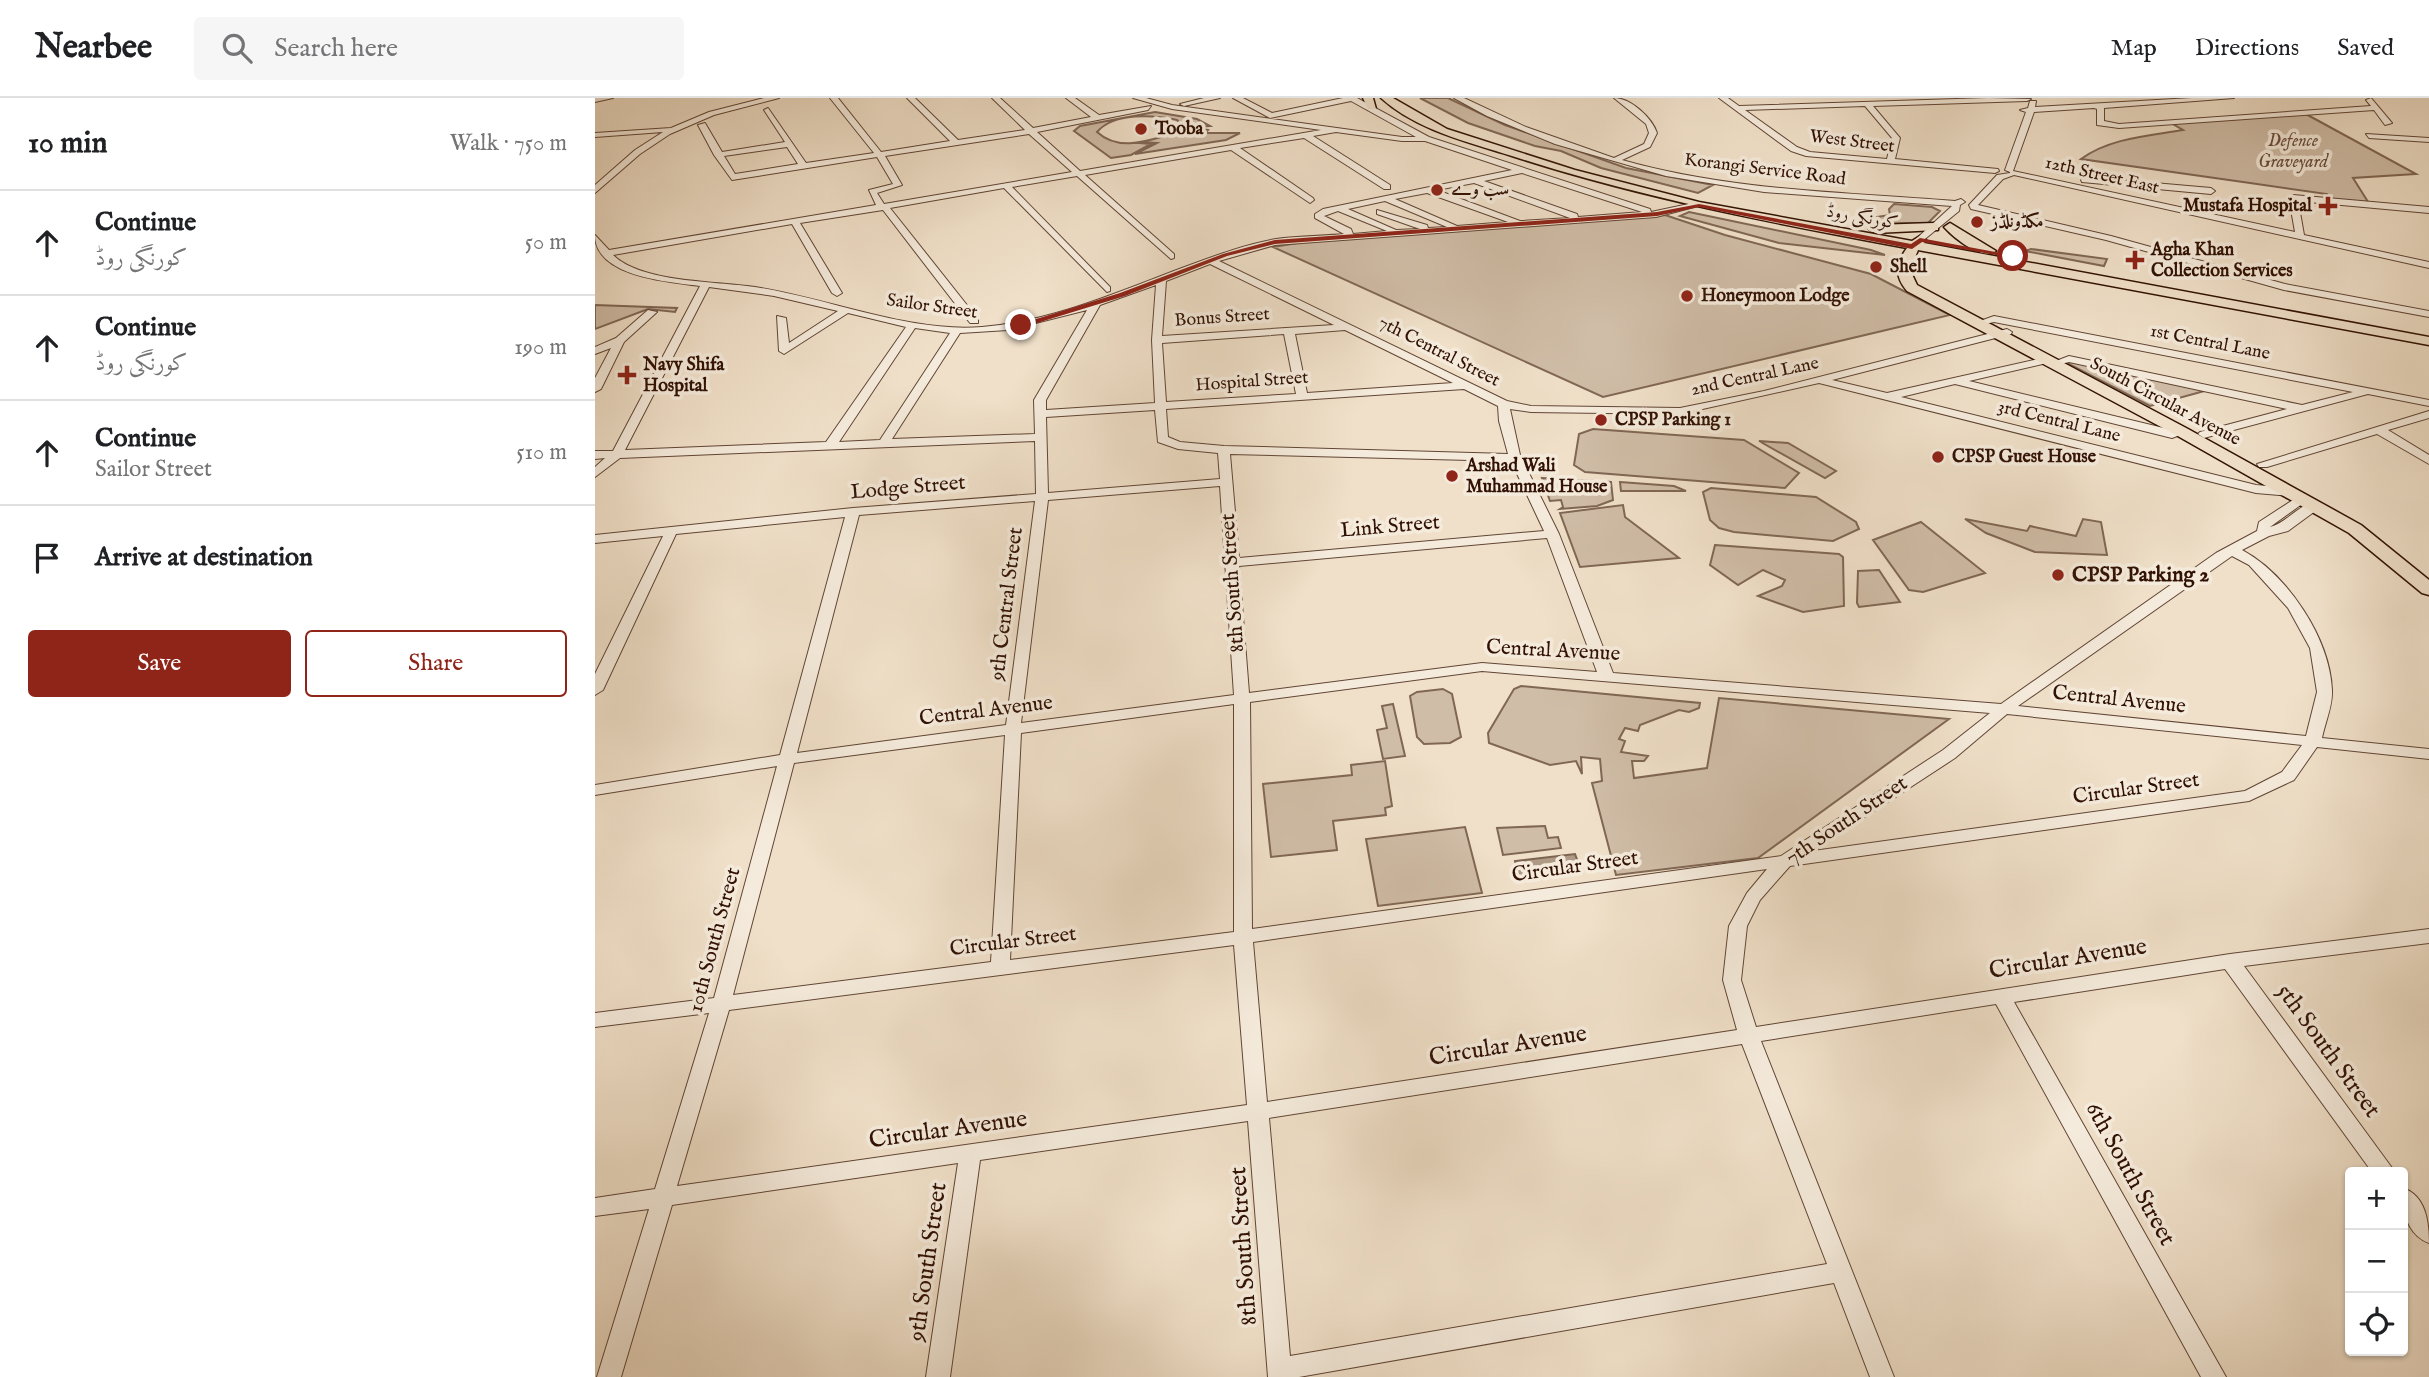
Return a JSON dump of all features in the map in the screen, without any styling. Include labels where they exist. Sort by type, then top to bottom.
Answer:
[{"type":"main road","name":"کورنگی روڈ","points":[[1386,98],[1424,121],[1468,139],[1571,172],[1699,205],[1818,230],[1924,248],[1990,251],[2429,331]]},
{"type":"main road","name":"کورنگی روڈ","points":[[1407,98],[1457,125],[1621,178],[1776,213],[1863,228]]},
{"type":"main road","points":[[1950,227],[1968,242],[1990,251]]},
{"type":"main road","points":[[1863,228],[1934,228]]},
{"type":"main road","points":[[1863,228],[1959,260],[2050,276],[2077,277],[2429,341]]},
{"type":"main road","points":[[1818,230],[1886,248],[1905,260],[1924,248]]},
{"type":"main road","name":"South Circular Avenue","points":[[1924,248],[1917,274],[1921,283],[2003,333]]},
{"type":"main road","name":"South Circular Avenue","points":[[1905,260],[1903,277],[1912,288],[2003,333],[2303,499],[2354,529],[2429,589]]},
{"type":"main road","name":"South Circular Avenue","points":[[2054,361],[2263,464],[2355,520],[2429,578]]},
{"type":"street","points":[[595,100],[609,98]]},
{"type":"street","points":[[595,190],[650,142],[676,127],[719,110],[775,98]]},
{"type":"street","points":[[834,98],[880,155],[898,185],[872,192],[974,321]]},
{"type":"street","points":[[911,98],[957,143]]},
{"type":"street","points":[[996,98],[1171,256]]},
{"type":"street","points":[[1070,98],[1098,118]]},
{"type":"street","points":[[1137,98],[1172,107],[1402,139],[1426,139]]},
{"type":"street","points":[[1172,107],[1216,98]]},
{"type":"street","points":[[1237,98],[1272,116]]},
{"type":"street","points":[[1258,119],[1352,98],[1370,103],[1426,139],[1657,214]]},
{"type":"street","points":[[1459,99],[1482,98]]},
{"type":"street","points":[[1616,159],[1647,145],[1653,133],[1650,123],[1618,98]]},
{"type":"street","name":"West Street","points":[[1723,98],[1801,152],[1890,163],[2004,172]]},
{"type":"street","points":[[2095,106],[2192,98]]},
{"type":"street","points":[[1738,108],[1868,105],[2095,106],[2230,98]]},
{"type":"street","points":[[2369,98],[2388,123]]},
{"type":"street","name":"Korangi Service Road","points":[[1459,99],[1523,128],[1616,159],[1686,178],[1736,186],[1965,205],[2108,238],[2284,287],[2429,314]]},
{"type":"street","points":[[1299,103],[1310,108]]},
{"type":"street","points":[[1868,105],[1896,138],[1890,163]]},
{"type":"street","points":[[1924,248],[1934,228],[2004,172],[2028,105]]},
{"type":"street","points":[[2095,106],[2101,108],[2100,123],[2119,126],[2375,108]]},
{"type":"street","points":[[702,125],[732,177],[1031,131],[1148,108]]},
{"type":"street","points":[[768,110],[804,167]]},
{"type":"street","points":[[595,135],[671,129]]},
{"type":"street","points":[[595,238],[609,258],[1341,129]]},
{"type":"street","points":[[1402,139],[1417,133]]},
{"type":"street","points":[[1307,136],[1387,187]]},
{"type":"street","points":[[2369,136],[2429,140]]},
{"type":"street","points":[[718,155],[790,144]]},
{"type":"street","points":[[1234,148],[1310,200]]},
{"type":"street","points":[[1334,236],[1309,219],[1311,213],[1330,206],[1522,170]]},
{"type":"street","points":[[1924,248],[1950,227],[1965,205],[2004,172]]},
{"type":"street","name":"12th Street East","points":[[2004,172],[2429,265]]},
{"type":"street","points":[[2026,175],[2211,191]]},
{"type":"street","points":[[1474,180],[1524,201],[1582,219]]},
{"type":"street","points":[[1426,189],[1480,209],[1493,209],[1566,186]]},
{"type":"street","points":[[1007,187],[1107,289]]},
{"type":"street","points":[[1349,235],[1348,232],[1319,218],[1321,212],[1395,195]]},
{"type":"street","points":[[1384,198],[1459,228]]},
{"type":"street","points":[[2300,237],[2294,198],[2425,213]]},
{"type":"street","name":"Sailor Street","points":[[595,256],[609,258],[632,271],[774,293],[913,324],[979,331],[1021,325],[1096,303],[1211,261],[1275,242],[1657,214],[1699,205]]},
{"type":"street","points":[[1337,208],[1393,232]]},
{"type":"street","points":[[1493,209],[1520,224]]},
{"type":"street","points":[[1380,212],[1427,230]]},
{"type":"street","points":[[796,223],[837,293]]},
{"type":"street","name":"7th Central Street","points":[[1211,261],[1504,404],[1504,420],[1517,458],[1552,534],[1607,675]]},
{"type":"street","points":[[1161,281],[1157,340],[1162,439],[1178,445],[1224,450],[1517,458]]},
{"type":"street","points":[[595,473],[617,454],[706,283]]},
{"type":"street","name":"9th Central Street","points":[[1000,966],[1013,728],[1042,496],[1040,400],[1096,303]]},
{"type":"street","points":[[781,318],[784,351],[848,309]]},
{"type":"street","points":[[595,351],[620,340],[652,312]]},
{"type":"street","name":"1st Central Lane","points":[[1985,321],[2008,322],[2429,403]]},
{"type":"street","points":[[829,447],[913,324]]},
{"type":"street","name":"Bonus Street","points":[[1157,340],[1349,327]]},
{"type":"street","points":[[883,444],[957,330]]},
{"type":"street","name":"Bonus Street","points":[[1289,331],[1302,396]]},
{"type":"street","name":"2nd Central Lane","points":[[1504,404],[1531,409],[1680,411],[1820,380],[2003,333]]},
{"type":"street","points":[[595,389],[620,340]]},
{"type":"street","points":[[1888,397],[2069,359],[2305,409]]},
{"type":"street","name":"3rd Central Lane","points":[[1820,380],[2303,499]]},
{"type":"street","points":[[1955,381],[2172,434],[2182,432]]},
{"type":"street","name":"Hospital Street","points":[[1040,414],[1466,386]]},
{"type":"street","points":[[2204,434],[2368,391]]},
{"type":"street","points":[[2263,464],[2429,414]]},
{"type":"street","points":[[2379,430],[2428,459]]},
{"type":"street","points":[[595,455],[1039,437]]},
{"type":"street","name":"8th South Street","points":[[1224,450],[1242,700],[1243,937],[1260,1111],[1280,1373]]},
{"type":"street","name":"Lodge Street","points":[[595,539],[853,512],[1226,482]]},
{"type":"street","name":"7th South Street","points":[[1882,1377],[1749,1035],[1732,980],[1738,926],[1753,897],[1784,862],[1949,754],[2004,709],[2233,551],[2265,533],[2283,528],[2303,499]]},
{"type":"street","name":"10th South Street","points":[[609,1377],[722,1002],[853,512]]},
{"type":"street","points":[[595,690],[671,532]]},
{"type":"street","name":"Link Street","points":[[1232,563],[1552,534]]},
{"type":"street","name":"Circular Street","points":[[595,1020],[1000,966],[1243,937],[2249,796],[2288,776],[2313,741],[2326,692],[2317,648],[2294,606],[2253,562],[2233,551]]},
{"type":"street","name":"Central Avenue","points":[[595,790],[787,759],[1482,667],[2004,709],[2429,754]]},
{"type":"street","name":"Circular Avenue","points":[[595,1206],[1260,1111],[2230,961],[2429,936]]},
{"type":"street","name":"5th South Street","points":[[2230,961],[2380,1167]]},
{"type":"street","name":"6th South Street","points":[[2001,996],[2214,1377]]},
{"type":"street","name":"9th South Street","points":[[938,1377],[970,1154]]},
{"type":"street","points":[[2408,1205],[2429,1233]]},
{"type":"street","points":[[1280,1373],[1841,1272]]},
{"type":"green space","points":[[1420,98],[1448,98],[1505,125],[1626,168],[1713,185],[1698,193],[1601,168],[1561,151],[1535,146],[1468,123]]},
{"type":"green space","points":[[1155,112],[1197,119],[1210,126],[1184,128],[1177,120],[1135,117],[1113,121],[1097,132],[1110,140],[1124,143],[1196,129],[1208,130],[1205,133],[1240,133],[1226,140],[1135,154],[1157,143],[1142,142],[1140,143],[1151,144],[1131,155],[1111,158],[1074,131],[1080,126]]},
{"type":"green space","name":"Defence Graveyard","points":[[2304,113],[2416,174],[2353,178],[2370,205],[2327,200],[2327,194],[2081,159],[2117,142],[2183,130],[2171,123]]},
{"type":"green space","points":[[1894,204],[1932,207],[1940,211],[1928,223],[1869,224],[1871,218],[1890,215],[1889,209]]},
{"type":"green space","points":[[1689,212],[1885,255],[1779,243],[1680,216]]},
{"type":"green space","name":"Honeymoon Lodge","points":[[1665,215],[1725,235],[1871,274],[1950,315],[1603,397],[1273,247],[1322,239]]},
{"type":"green space","points":[[2031,249],[2107,259],[2104,266],[2025,251]]},
{"type":"green space","points":[[595,305],[677,308],[675,312],[648,309],[595,329]]},
{"type":"green space","points":[[2069,360],[2208,390],[2150,406],[2063,361]]},
{"type":"green space","points":[[1593,429],[1744,440],[1799,473],[1785,488],[1585,472],[1574,465],[1579,434]]},
{"type":"green space","points":[[1759,441],[1788,443],[1836,471],[1825,478]]},
{"type":"green space","points":[[1542,478],[1611,482],[1613,500],[1597,506],[1560,509],[1563,507],[1561,500],[1550,501]]},
{"type":"green space","points":[[1620,482],[1674,486],[1686,491],[1621,491]]},
{"type":"green space","points":[[1711,488],[1816,497],[1856,522],[1859,529],[1833,541],[1734,532],[1719,528],[1710,520],[1703,492]]},
{"type":"green space","points":[[1623,505],[1625,517],[1679,558],[1580,567],[1560,513]]},
{"type":"green space","points":[[1965,519],[2027,531],[2030,526],[2076,536],[2083,519],[2101,522],[2107,555],[2035,552],[1986,533]]},
{"type":"green space","points":[[1921,522],[1985,573],[1923,592],[1909,590],[1873,540]]},
{"type":"green space","points":[[1715,545],[1839,554],[1843,557],[1844,606],[1803,612],[1758,596],[1782,586],[1785,580],[1763,570],[1738,585],[1710,565]]},
{"type":"green space","points":[[1879,570],[1900,602],[1859,607],[1858,571]]},
{"type":"green space","points":[[1521,686],[1700,703],[1699,708],[1689,712],[1679,710],[1640,725],[1638,731],[1625,728],[1619,739],[1625,741],[1621,752],[1648,756],[1644,761],[1632,761],[1634,778],[1707,768],[1719,698],[1949,719],[1758,858],[1616,875],[1592,783],[1602,781],[1600,759],[1581,757],[1582,774],[1576,761],[1550,765],[1489,743],[1488,733],[1514,689]]},
{"type":"green space","points":[[1443,689],[1452,694],[1461,737],[1450,743],[1424,744],[1417,737],[1410,696],[1417,692]]},
{"type":"green space","points":[[1393,704],[1405,756],[1383,759],[1377,730],[1387,728],[1382,706]]},
{"type":"green space","points":[[1385,761],[1392,806],[1385,808],[1386,815],[1333,821],[1337,850],[1271,857],[1263,784],[1352,775],[1351,765]]},
{"type":"green space","points":[[1545,826],[1548,838],[1558,837],[1561,848],[1503,855],[1497,828]]},
{"type":"green space","points":[[1465,827],[1482,893],[1378,906],[1366,839]]},
{"type":"shaded area","points":[[1575,854],[1582,873],[1520,881],[1515,861]]},
{"type":"place","name":"Tooba","points":[[1141,129]]},
{"type":"place","name":"سب وے","points":[[1437,190]]},
{"type":"place","name":"Mustafa Hospital","points":[[2328,206]]},
{"type":"place","name":"مکڈونلڈز","points":[[1977,222]]},
{"type":"place","name":"Agha Khan Collection Services","points":[[2135,260]]},
{"type":"place","name":"Shell","points":[[1876,267]]},
{"type":"place","name":"Honeymoon Lodge","points":[[1687,296]]},
{"type":"place","name":"Navy Shifa Hospital","points":[[627,375]]},
{"type":"place","name":"CPSP Parking 1","points":[[1601,420]]},
{"type":"place","name":"CPSP Guest House","points":[[1938,457]]},
{"type":"place","name":"Arshad Wali Muhammad House","points":[[1452,476]]},
{"type":"place","name":"CPSP Parking 2","points":[[2058,575]]},
{"type":"route","points":[[1021,325],[1161,281],[1225,255],[1275,242],[1657,214],[1699,205],[1912,247],[1920,240],[2013,256]]}]
